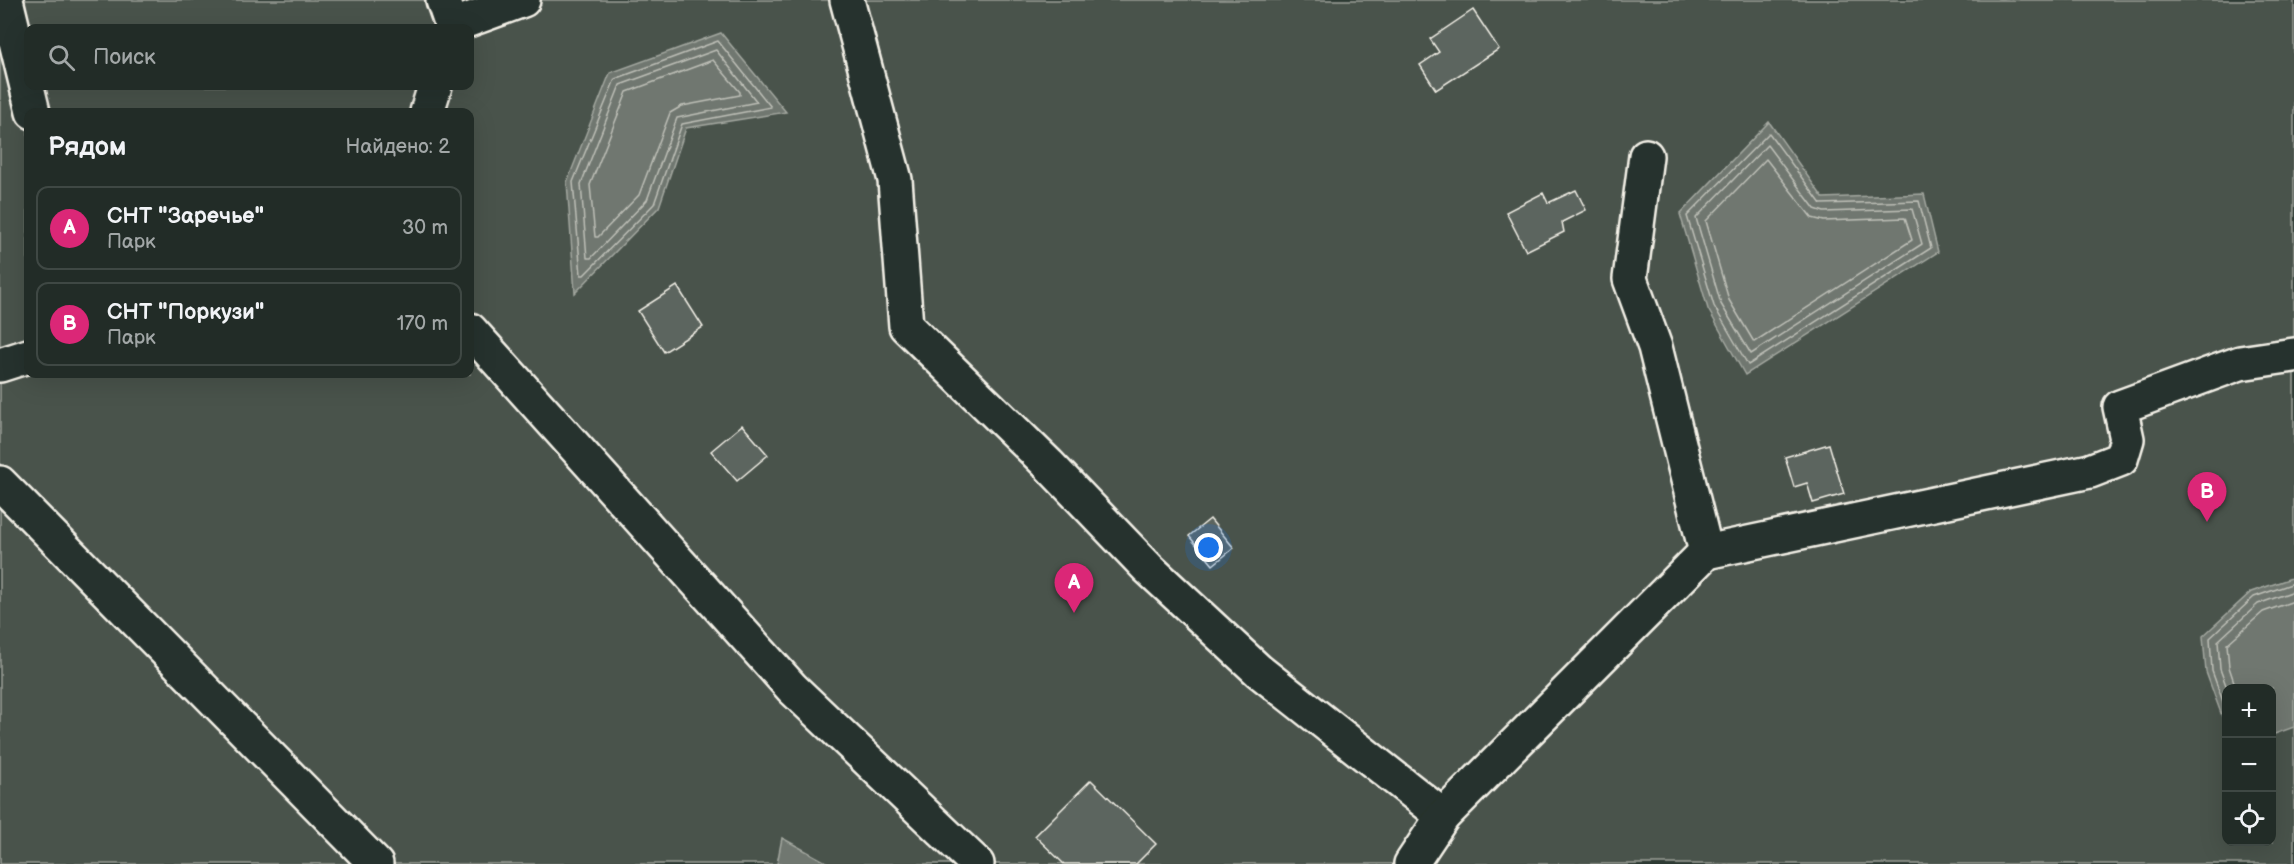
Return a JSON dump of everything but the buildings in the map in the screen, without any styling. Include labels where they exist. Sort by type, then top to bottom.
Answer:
[{"type":"street","points":[[6,0],[24,75]]},
{"type":"street","points":[[449,18],[523,0]]},
{"type":"street","points":[[847,0],[895,180],[906,326],[1048,464],[1148,568],[1259,671],[1443,816]]},
{"type":"street","points":[[28,90],[32,108]]},
{"type":"street","points":[[428,108],[434,90]]},
{"type":"street","points":[[1646,156],[1630,279],[1655,347],[1706,552]]},
{"type":"street","points":[[474,334],[792,688],[977,864]]},
{"type":"street","points":[[1411,864],[1443,816],[1706,552],[2090,471],[2121,459],[2127,439],[2120,407],[2240,363],[2294,355]]},
{"type":"street","points":[[0,365],[24,357]]},
{"type":"street","points":[[0,483],[376,864]]},
{"type":"shaded area","points":[[0,0],[2294,0],[2294,864],[0,864]]},
{"type":"water","points":[[721,33],[786,112],[686,128],[659,207],[575,293],[567,182],[610,73]]},
{"type":"water","points":[[1769,122],[1823,198],[1924,194],[1938,252],[1745,375],[1708,309],[1680,214]]},
{"type":"water","points":[[2294,577],[2294,727],[2276,734],[2276,684],[2222,684],[2222,716],[2206,672],[2203,636],[2251,592]]},
{"type":"water","points":[[782,838],[828,863],[829,864],[777,864]]},
{"type":"place","name":"СНТ \"Поркузи\"","points":[[2207,522]]},
{"type":"place","name":"СНТ \"Заречье\"","points":[[1074,613]]}]
